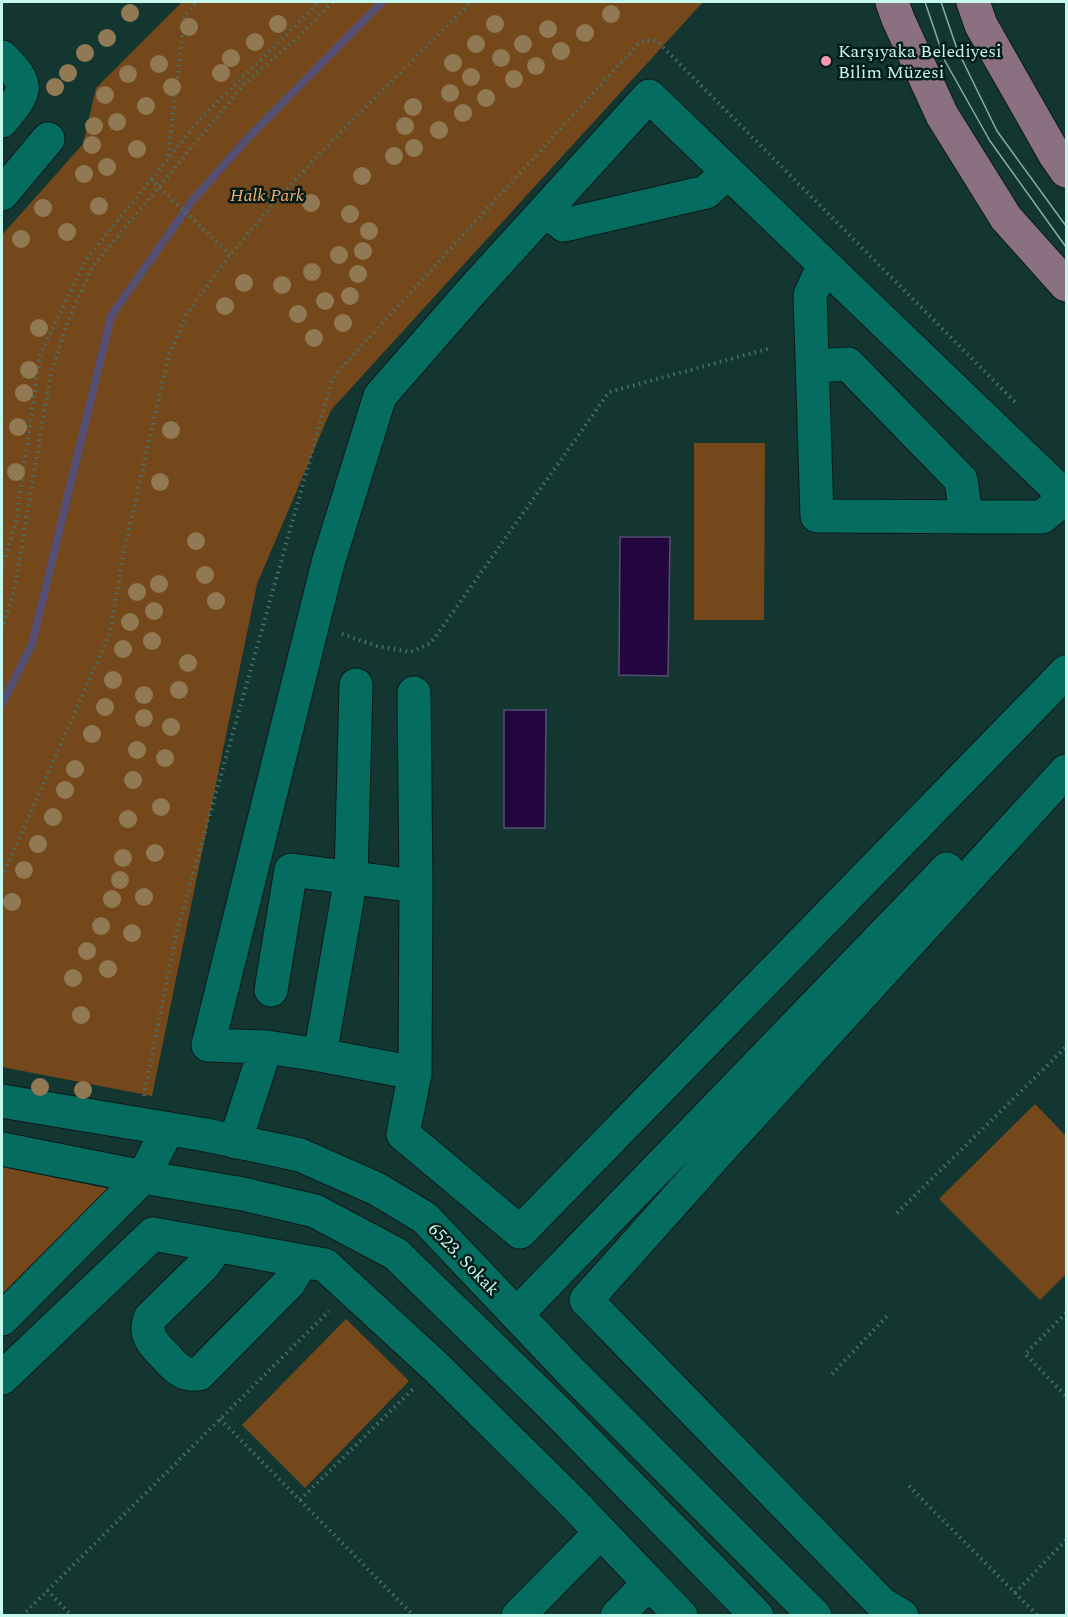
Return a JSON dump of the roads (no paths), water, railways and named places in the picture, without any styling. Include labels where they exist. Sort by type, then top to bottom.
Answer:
[{"type":"main road","points":[[892,2],[942,115],[988,190],[1006,218],[1066,285]]},
{"type":"main road","points":[[973,2],[981,25],[1054,155],[1066,171]]},
{"type":"street","points":[[2,57],[19,75],[22,89],[17,102],[2,121]]},
{"type":"street","points":[[415,1073],[266,1047],[208,1045],[328,563],[380,396],[649,96],[1066,497],[1042,517],[817,516],[810,295],[824,265]]},
{"type":"street","points":[[2,194],[48,139]]},
{"type":"street","points":[[546,210],[564,225],[706,192],[728,172]]},
{"type":"street","points":[[813,366],[849,364],[961,480],[966,516]]},
{"type":"street","points":[[414,693],[415,1073],[403,1134],[520,1232],[1066,672]]},
{"type":"street","points":[[320,1055],[351,878],[356,685]]},
{"type":"street","points":[[517,1314],[1066,746]]},
{"type":"street","points":[[902,1616],[882,1604],[586,1300],[1066,771]]},
{"type":"street","points":[[271,990],[291,870],[416,886]]},
{"type":"street","points":[[235,1142],[266,1047]]},
{"type":"street","name":"6523. Sokak","points":[[2,1101],[300,1155],[377,1190],[425,1218],[572,1373],[815,1616]]},
{"type":"street","points":[[2,1319],[143,1177],[153,1127]]},
{"type":"street","points":[[2,1149],[243,1194],[315,1211],[396,1254],[556,1410],[757,1616]]},
{"type":"street","points":[[2,1378],[153,1234],[325,1266],[436,1367],[601,1532],[681,1616]]},
{"type":"street","points":[[217,1246],[204,1265],[150,1318],[147,1325],[150,1340],[155,1347],[178,1369],[190,1375],[199,1374],[281,1292],[302,1261]]},
{"type":"street","points":[[518,1616],[601,1532]]},
{"type":"street","points":[[617,1616],[650,1583]]},
{"type":"waterway","points":[[2,704],[32,644],[111,316],[192,201],[246,140],[382,2]]},
{"type":"tram line","points":[[925,2],[945,61],[990,141],[1066,247]]},
{"type":"tram line","points":[[941,2],[957,49],[997,131],[1066,226]]},
{"type":"place","name":"Karşıyaka Belediyesi Bilim Müzesi","points":[[826,61]]},
{"type":"park label","name":"Halk Park","points":[[267,195]]}]
